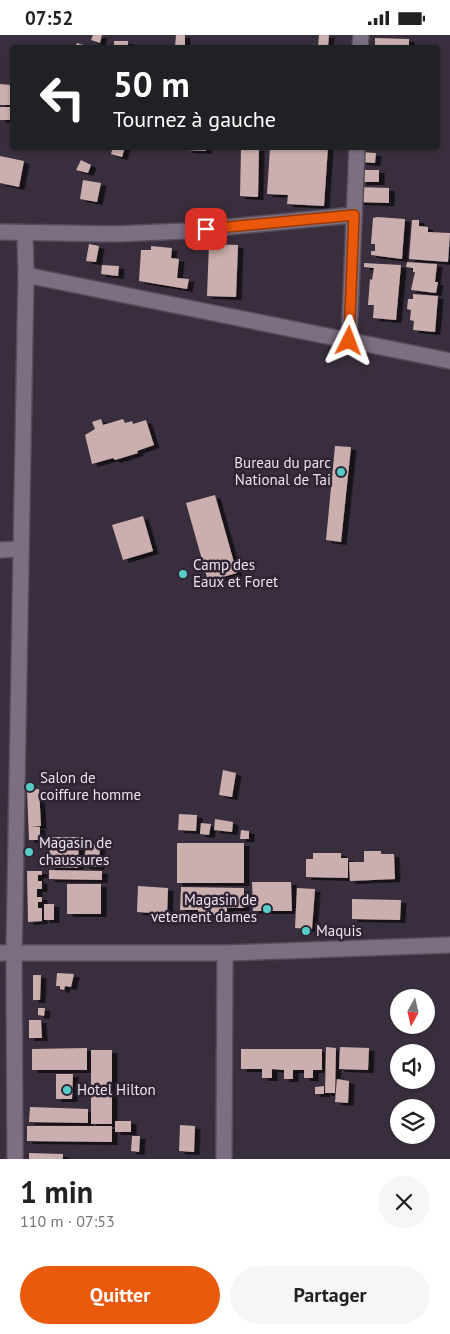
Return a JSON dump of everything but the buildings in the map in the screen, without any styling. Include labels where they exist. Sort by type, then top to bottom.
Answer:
[{"type":"street","points":[[349,341],[357,150]]},
{"type":"street","points":[[0,232],[116,234],[177,231],[354,215]]},
{"type":"street","points":[[15,1159],[7,953],[20,549],[26,275],[25,233]]},
{"type":"street","points":[[26,275],[450,361]]},
{"type":"street","points":[[0,550],[20,549]]},
{"type":"street","points":[[7,953],[224,953],[450,945]]},
{"type":"street","points":[[224,953],[224,1159]]},
{"type":"place","name":"Bureau du parc National de Tai","points":[[341,472]]},
{"type":"place","name":"Camp des Eaux et Foret","points":[[183,574]]},
{"type":"place","name":"Salon de coiffure homme","points":[[30,787]]},
{"type":"place","name":"Magasin de chaussures","points":[[29,852]]},
{"type":"place","name":"Magasin de vetement dames","points":[[267,909]]},
{"type":"place","name":"Maquis","points":[[306,931]]},
{"type":"place","name":"Hotel Hilton","points":[[67,1090]]},
{"type":"route","points":[[206,229],[354,215],[349,341]]}]
